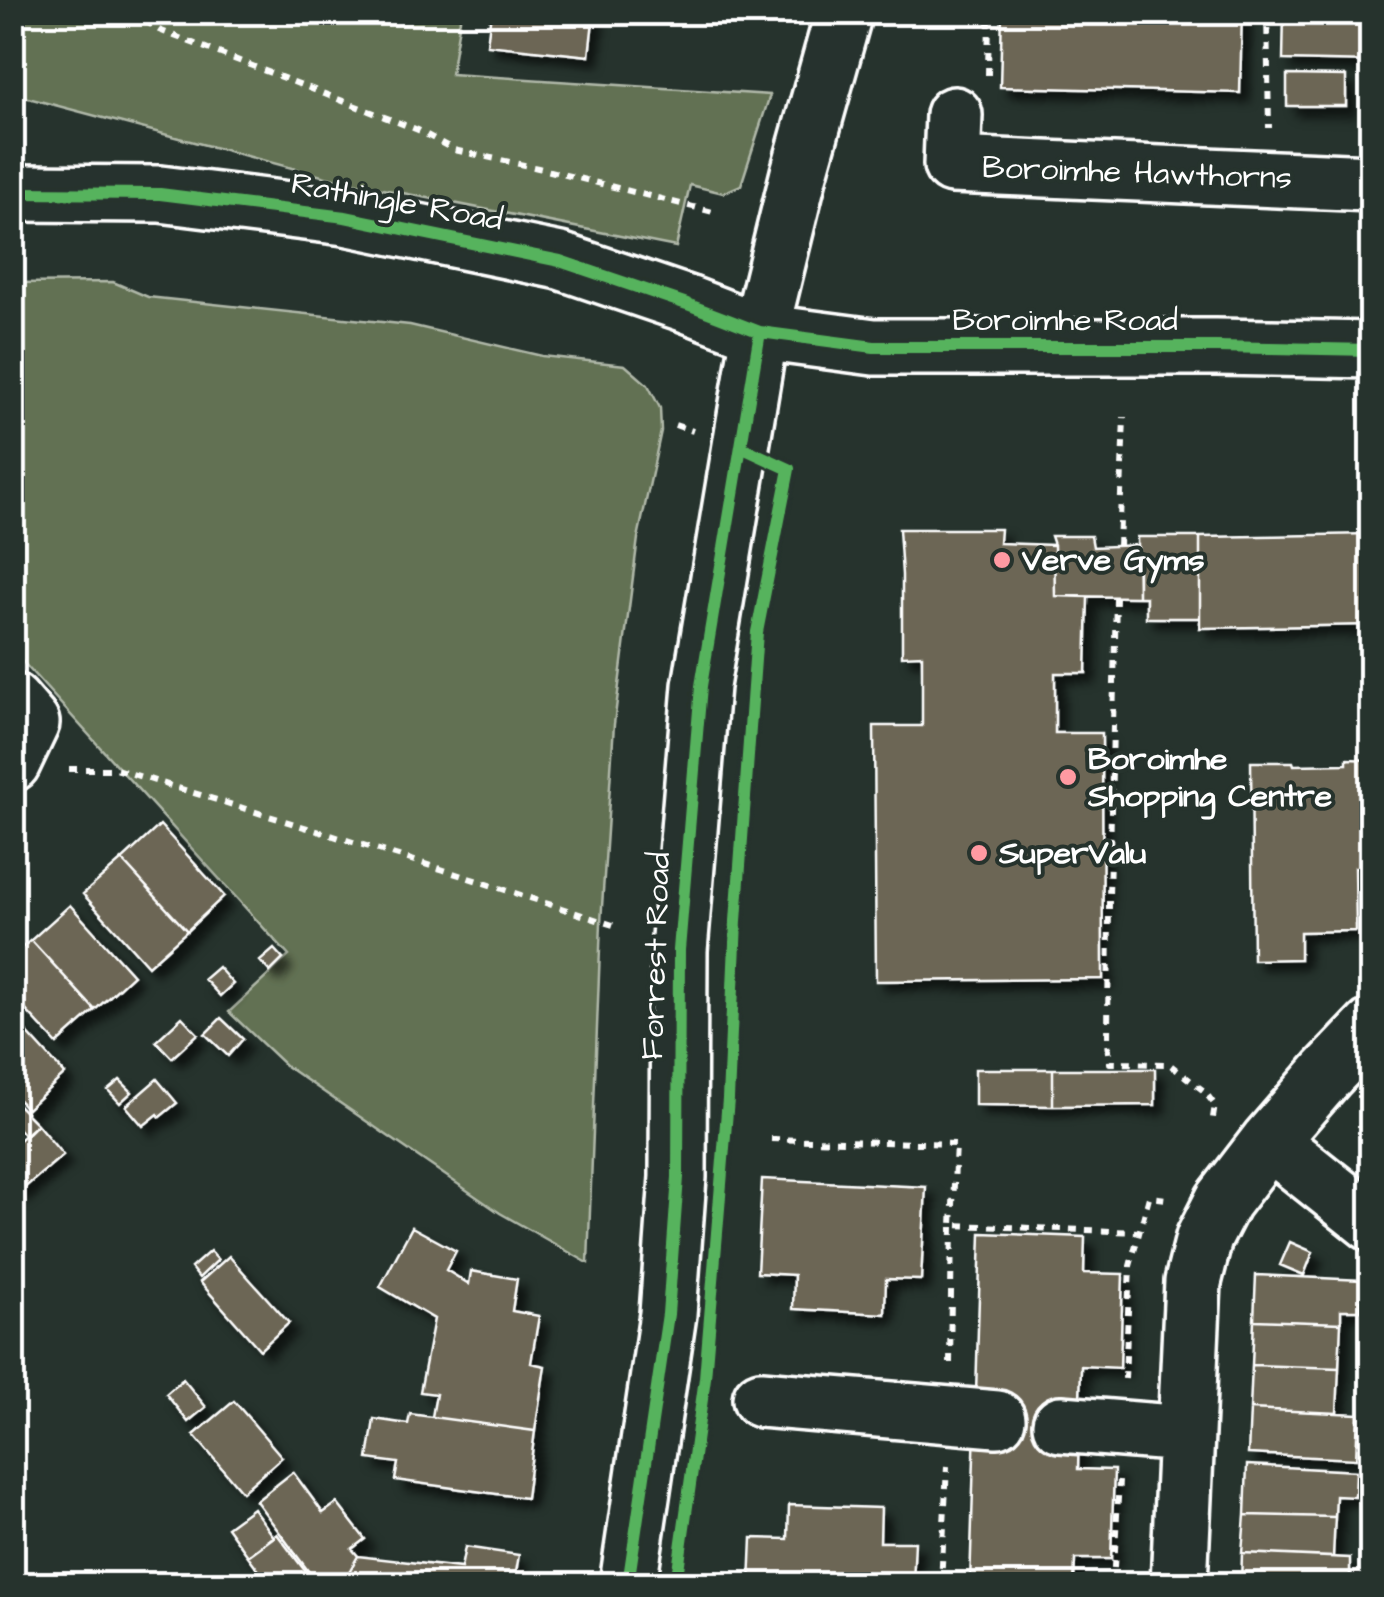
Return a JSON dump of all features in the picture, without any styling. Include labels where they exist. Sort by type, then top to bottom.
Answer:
[{"type":"street","name":"Forrest Road","points":[[628,1584],[668,1314],[678,1177],[680,950],[702,686],[760,332],[844,12]]},
{"type":"street","name":"Boroimhe Hawthorns","points":[[954,115],[952,165],[1372,183]]},
{"type":"street","name":"Rathingle Road","points":[[12,192],[160,194],[346,217],[560,261],[760,332]]},
{"type":"street","name":"Boroimhe Road","points":[[760,332],[874,348],[1372,350]]},
{"type":"street","points":[[12,700],[31,723],[38,766]]},
{"type":"street","points":[[1179,1584],[1193,1282],[1204,1238],[1223,1200],[1269,1141],[1372,1027]]},
{"type":"street","points":[[1269,1141],[1372,1223]]},
{"type":"street","points":[[761,1399],[973,1417]]},
{"type":"street","points":[[1061,1424],[1184,1434]]},
{"type":"path","points":[[132,12],[159,30],[418,130],[454,150],[712,212]]},
{"type":"path","points":[[1267,12],[1270,179]]},
{"type":"path","points":[[1119,546],[1124,416]]},
{"type":"path","points":[[1109,983],[1116,597]]},
{"type":"path","points":[[38,766],[116,769],[614,926]]},
{"type":"path","points":[[771,1140],[956,1144],[952,1225],[973,1417],[941,1584]]},
{"type":"path","points":[[952,1225],[1140,1232]]},
{"type":"green space","points":[[12,13],[461,13],[451,74],[770,95],[741,185],[723,193],[690,185],[676,247],[337,180],[13,96]]},
{"type":"green space","points":[[113,282],[148,297],[410,325],[542,356],[625,365],[648,385],[660,408],[661,431],[638,538],[614,724],[601,922],[588,1263],[500,1213],[286,1066],[229,1012],[289,956],[13,651],[13,283]]},
{"type":"building","points":[[491,12],[594,12],[589,56],[487,45]]},
{"type":"building","points":[[1002,12],[1242,12],[1240,93],[1000,87]]},
{"type":"building","points":[[1284,12],[1372,12],[1372,62],[1283,60]]},
{"type":"building","points":[[1287,75],[1346,76],[1346,106],[1287,106]]},
{"type":"building","points":[[899,529],[1000,529],[999,543],[1054,545],[1055,596],[1088,597],[1086,673],[1055,673],[1055,733],[1102,733],[1103,979],[876,981],[874,726],[922,726],[922,655],[902,656]]},
{"type":"building","points":[[1372,534],[1372,625],[1200,628],[1200,537]]},
{"type":"building","points":[[1051,536],[1091,536],[1093,547],[1138,545],[1138,597],[1055,596]]},
{"type":"building","points":[[1137,537],[1200,537],[1200,618],[1146,618],[1146,597],[1138,597]]},
{"type":"building","points":[[1347,759],[1372,760],[1372,867],[1355,867],[1356,931],[1300,932],[1300,959],[1253,960],[1251,762],[1347,764]]},
{"type":"building","points":[[160,825],[224,896],[187,931],[122,860]]},
{"type":"building","points":[[122,860],[187,931],[148,966],[83,894]]},
{"type":"building","points":[[70,905],[133,975],[95,1010],[31,940]]},
{"type":"building","points":[[31,940],[95,1010],[57,1044],[12,995],[12,956]]},
{"type":"building","points":[[274,949],[283,959],[270,972],[260,961]]},
{"type":"building","points":[[218,967],[233,984],[220,996],[204,979]]},
{"type":"building","points":[[12,1016],[65,1074],[27,1109],[12,1093]]},
{"type":"building","points":[[182,1017],[198,1034],[172,1058],[156,1041]]},
{"type":"building","points":[[221,1018],[243,1039],[228,1056],[205,1034]]},
{"type":"building","points":[[975,1069],[1053,1069],[1053,1106],[975,1105]]},
{"type":"building","points":[[1053,1069],[1155,1069],[1155,1105],[1053,1106]]},
{"type":"building","points":[[157,1079],[177,1103],[143,1126],[126,1106]]},
{"type":"building","points":[[120,1080],[132,1092],[120,1103],[108,1090]]},
{"type":"building","points":[[18,1105],[37,1124],[25,1136],[12,1121],[12,1110]]},
{"type":"building","points":[[37,1124],[63,1155],[17,1194],[12,1189],[12,1146]]},
{"type":"building","points":[[762,1179],[926,1187],[921,1280],[886,1279],[885,1314],[793,1309],[794,1275],[757,1273]]},
{"type":"building","points":[[412,1227],[456,1251],[446,1270],[469,1284],[471,1271],[517,1279],[512,1311],[539,1316],[531,1363],[545,1366],[535,1431],[432,1417],[436,1394],[420,1392],[434,1319],[380,1287]]},
{"type":"building","points":[[981,1233],[1085,1237],[1084,1273],[1123,1274],[1120,1368],[1081,1366],[1078,1469],[1114,1470],[1111,1559],[1075,1559],[1074,1584],[970,1584]]},
{"type":"building","points":[[1290,1242],[1313,1252],[1304,1275],[1280,1265]]},
{"type":"building","points":[[210,1251],[218,1260],[199,1278],[191,1268]]},
{"type":"building","points":[[229,1256],[289,1323],[260,1350],[200,1282]]},
{"type":"building","points":[[1256,1275],[1362,1280],[1360,1310],[1341,1310],[1341,1323],[1254,1320]]},
{"type":"building","points":[[1254,1320],[1341,1323],[1339,1368],[1252,1365]]},
{"type":"building","points":[[1252,1365],[1339,1368],[1337,1413],[1250,1409]]},
{"type":"building","points":[[183,1379],[206,1407],[188,1422],[166,1394]]},
{"type":"building","points":[[234,1401],[282,1457],[242,1492],[194,1435]]},
{"type":"building","points":[[1250,1409],[1358,1414],[1356,1459],[1248,1454]]},
{"type":"building","points":[[410,1414],[535,1431],[526,1498],[395,1480],[398,1463],[368,1459],[374,1419],[408,1424]]},
{"type":"building","points":[[1247,1465],[1356,1471],[1355,1497],[1336,1496],[1335,1517],[1245,1515]]},
{"type":"building","points":[[293,1472],[323,1513],[337,1503],[365,1539],[352,1549],[358,1556],[342,1584],[318,1584],[256,1501]]},
{"type":"building","points":[[789,1505],[881,1508],[880,1542],[915,1542],[913,1584],[750,1584],[752,1538],[788,1539]]},
{"type":"building","points":[[253,1508],[274,1537],[248,1556],[227,1527]]},
{"type":"building","points":[[1245,1515],[1335,1517],[1333,1557],[1242,1553]]},
{"type":"building","points":[[277,1534],[315,1584],[269,1584],[248,1556]]},
{"type":"building","points":[[465,1547],[519,1555],[514,1584],[342,1584],[358,1556],[461,1568]]},
{"type":"building","points":[[1242,1553],[1350,1558],[1350,1584],[1241,1584]]},
{"type":"cycle path","points":[[12,193],[160,194],[345,217],[560,261],[760,332],[874,347],[1372,350]]},
{"type":"cycle path","points":[[628,1584],[668,1314],[678,1177],[679,950],[701,686],[760,332]]},
{"type":"cycle path","points":[[676,1584],[705,1378],[728,1099],[736,921],[757,632],[789,469],[741,447]]},
{"type":"place","name":"Verve Gyms","points":[[1002,560]]},
{"type":"place","name":"Boroimhe Shopping Centre","points":[[1068,777]]},
{"type":"place","name":"SuperValu","points":[[979,853]]}]
